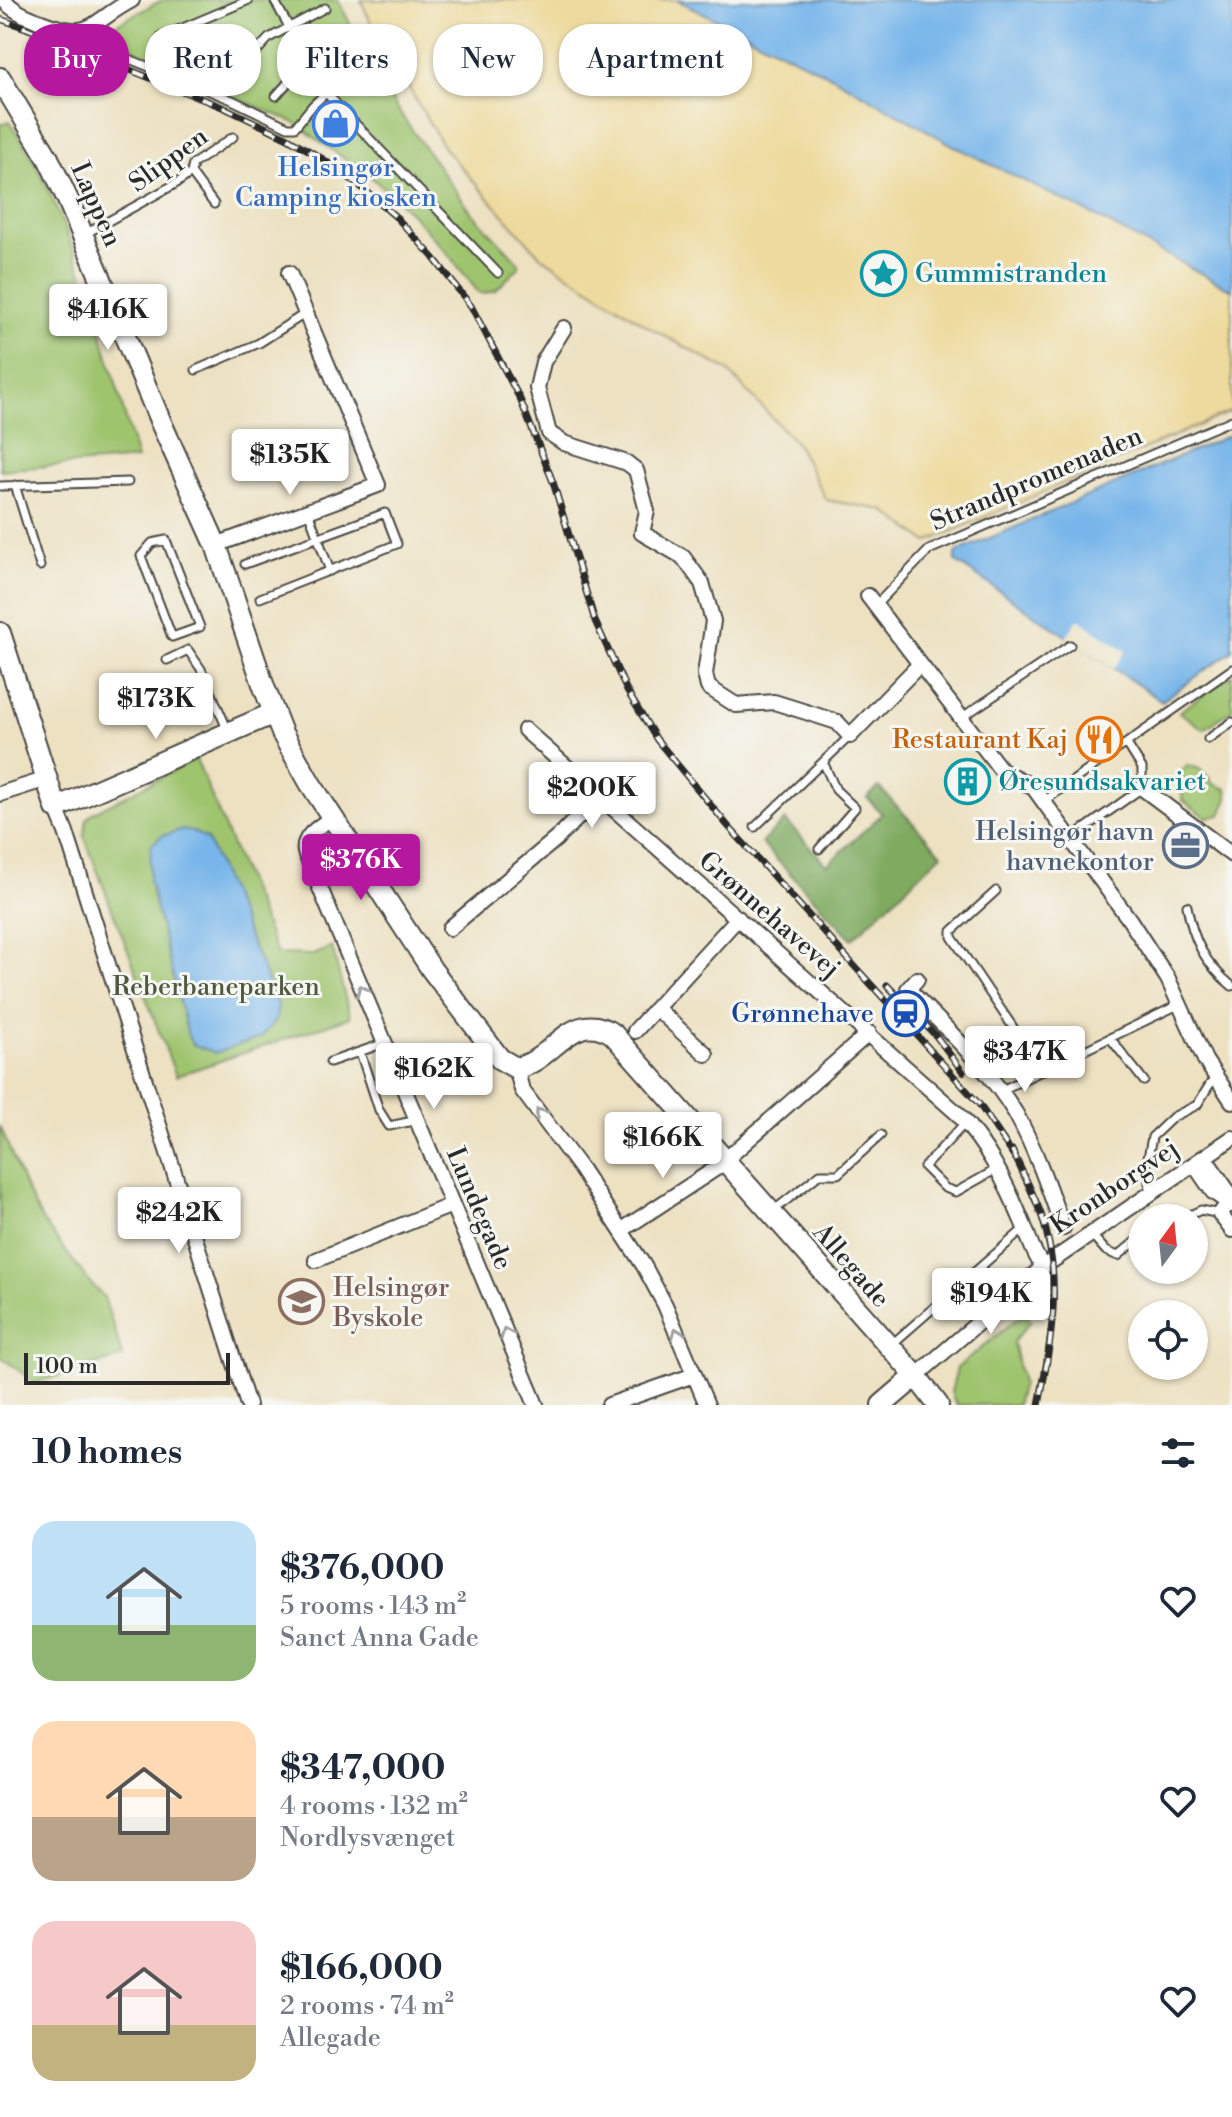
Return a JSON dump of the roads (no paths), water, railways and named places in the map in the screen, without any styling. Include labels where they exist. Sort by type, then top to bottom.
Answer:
[{"type":"main road","name":"Lappen","points":[[0,78],[48,158],[83,235],[157,415],[216,545],[274,713],[303,771],[432,970],[500,1059],[516,1068]]},
{"type":"main road","points":[[0,633],[56,808],[274,713]]},
{"type":"main road","name":"Allegade","points":[[516,1068],[528,1066],[578,1027],[602,1027],[613,1034],[916,1376],[938,1405]]},
{"type":"main road","name":"Kronborgvej","points":[[882,1405],[916,1376]]},
{"type":"street","points":[[4,0],[21,14],[46,24]]},
{"type":"street","points":[[92,24],[132,0]]},
{"type":"street","points":[[216,545],[378,485],[289,273]]},
{"type":"street","points":[[564,328],[543,362],[537,388],[549,433],[564,443],[627,463],[636,470],[647,511],[642,533],[683,557],[702,583],[713,621],[705,674],[708,687],[736,705],[774,702],[837,722],[850,736],[920,664]]},
{"type":"street","name":"Strandpromenaden","points":[[872,600],[1001,770],[1033,787],[1157,960],[1215,1076],[1232,1101]]},
{"type":"street","name":"Grønnehavevej","points":[[525,730],[966,1122],[979,1136],[999,1168],[1033,1253],[1043,1267]]},
{"type":"street","points":[[0,794],[47,779]]},
{"type":"street","points":[[1142,788],[1232,855]]},
{"type":"street","points":[[450,928],[556,839],[601,795]]},
{"type":"street","points":[[56,808],[248,1405]]},
{"type":"street","name":"Lundegade","points":[[332,817],[307,837],[303,843],[305,852],[536,1405]]},
{"type":"street","points":[[635,1031],[738,918]]},
{"type":"street","points":[[917,979],[908,989],[1000,1091],[1016,1114],[1040,1164],[1063,1228]]},
{"type":"street","points":[[656,1008],[706,1054]]},
{"type":"street","points":[[622,1230],[725,1160],[869,1033]]},
{"type":"street","points":[[516,1068],[522,1090],[622,1230],[665,1305],[707,1405]]},
{"type":"street","name":"Kronborgvej","points":[[916,1376],[1043,1267],[1232,1138]]},
{"type":"street","points":[[1199,1160],[1229,1204],[1232,1230]]},
{"type":"street","points":[[316,1260],[452,1205]]},
{"type":"street","points":[[609,1405],[694,1375]]},
{"type":"lane","points":[[192,24],[249,0]]},
{"type":"lane","points":[[274,0],[289,24]]},
{"type":"lane","points":[[292,24],[325,8]]},
{"type":"lane","points":[[129,59],[232,100],[288,127],[295,127],[323,96]]},
{"type":"lane","points":[[329,96],[498,273]]},
{"type":"lane","name":"Slippen","points":[[83,235],[191,173],[193,164],[233,137]]},
{"type":"lane","points":[[191,173],[214,204]]},
{"type":"lane","points":[[196,370],[259,343],[306,313]]},
{"type":"lane","name":"Strandpromenaden","points":[[872,600],[929,550],[1232,420]]},
{"type":"lane","points":[[0,486],[128,482]]},
{"type":"lane","points":[[15,485],[40,566]]},
{"type":"lane","points":[[308,511],[330,571]]},
{"type":"lane","points":[[245,564],[385,513],[397,544],[260,598]]},
{"type":"lane","points":[[166,540],[200,627],[172,637],[141,556],[152,543],[166,540]]},
{"type":"lane","points":[[961,718],[1070,645]]},
{"type":"lane","points":[[167,660],[188,650],[201,669],[229,733]]},
{"type":"lane","points":[[1043,802],[1232,669]]},
{"type":"lane","points":[[1208,739],[1232,722]]},
{"type":"lane","points":[[755,827],[850,736]]},
{"type":"lane","points":[[1070,839],[1142,788],[1142,768],[1127,744]]},
{"type":"lane","points":[[819,849],[855,808],[836,790],[823,762]]},
{"type":"lane","points":[[996,891],[952,931],[952,937],[1027,1048],[1039,1072]]},
{"type":"lane","points":[[1187,906],[1191,931],[1203,956],[1232,986]]},
{"type":"lane","points":[[1000,1091],[1178,1005]]},
{"type":"lane","points":[[1110,1038],[1144,1081]]},
{"type":"lane","points":[[330,1062],[385,1043]]},
{"type":"lane","points":[[360,1052],[379,1110],[389,1126],[418,1120]]},
{"type":"lane","points":[[1151,1193],[1146,1168],[1152,1137],[1173,1117],[1197,1105],[1215,1076]]},
{"type":"lane","points":[[966,1122],[924,1167],[945,1188],[956,1192],[999,1168]]},
{"type":"lane","points":[[771,1213],[820,1174],[838,1174],[881,1135]]},
{"type":"lane","points":[[1208,1208],[1229,1204]]},
{"type":"lane","points":[[889,1347],[1025,1228]]},
{"type":"lane","points":[[1091,1234],[1106,1251],[1118,1256],[1128,1248]]},
{"type":"water","points":[[677,0],[1232,0],[1232,290],[752,37],[752,24],[726,24]]},
{"type":"water","points":[[1232,434],[1232,651],[1162,701],[955,561],[957,552]]},
{"type":"water","points":[[180,830],[192,831],[207,839],[278,1005],[276,1020],[260,1038],[215,1053],[192,1044],[188,1036],[149,881],[151,845],[162,836]]},
{"type":"railway","points":[[0,19],[227,109],[288,138],[359,185],[397,218],[433,257],[471,306],[520,399],[553,482],[595,621],[627,691],[657,740],[728,826],[979,1104],[1016,1159]]},
{"type":"railway","points":[[887,985],[936,1036],[963,1072]]},
{"type":"railway","points":[[1012,1150],[1042,1217],[1052,1264],[1051,1335],[1039,1405]]},
{"type":"place","name":"Helsingør Camping kiosken","points":[[336,124]]},
{"type":"place","name":"Gummistranden","points":[[884,273]]},
{"type":"place","name":"Restaurant Kaj","points":[[1099,739]]},
{"type":"place","name":"Øresundsakvariet","points":[[968,781]]},
{"type":"place","name":"Helsingør havn havnekontor","points":[[1185,846]]},
{"type":"place","name":"Grønnehave","points":[[905,1013]]},
{"type":"place","name":"Helsingør Byskole","points":[[302,1302]]},
{"type":"park label","name":"Reberbaneparken","points":[[216,986]]}]
